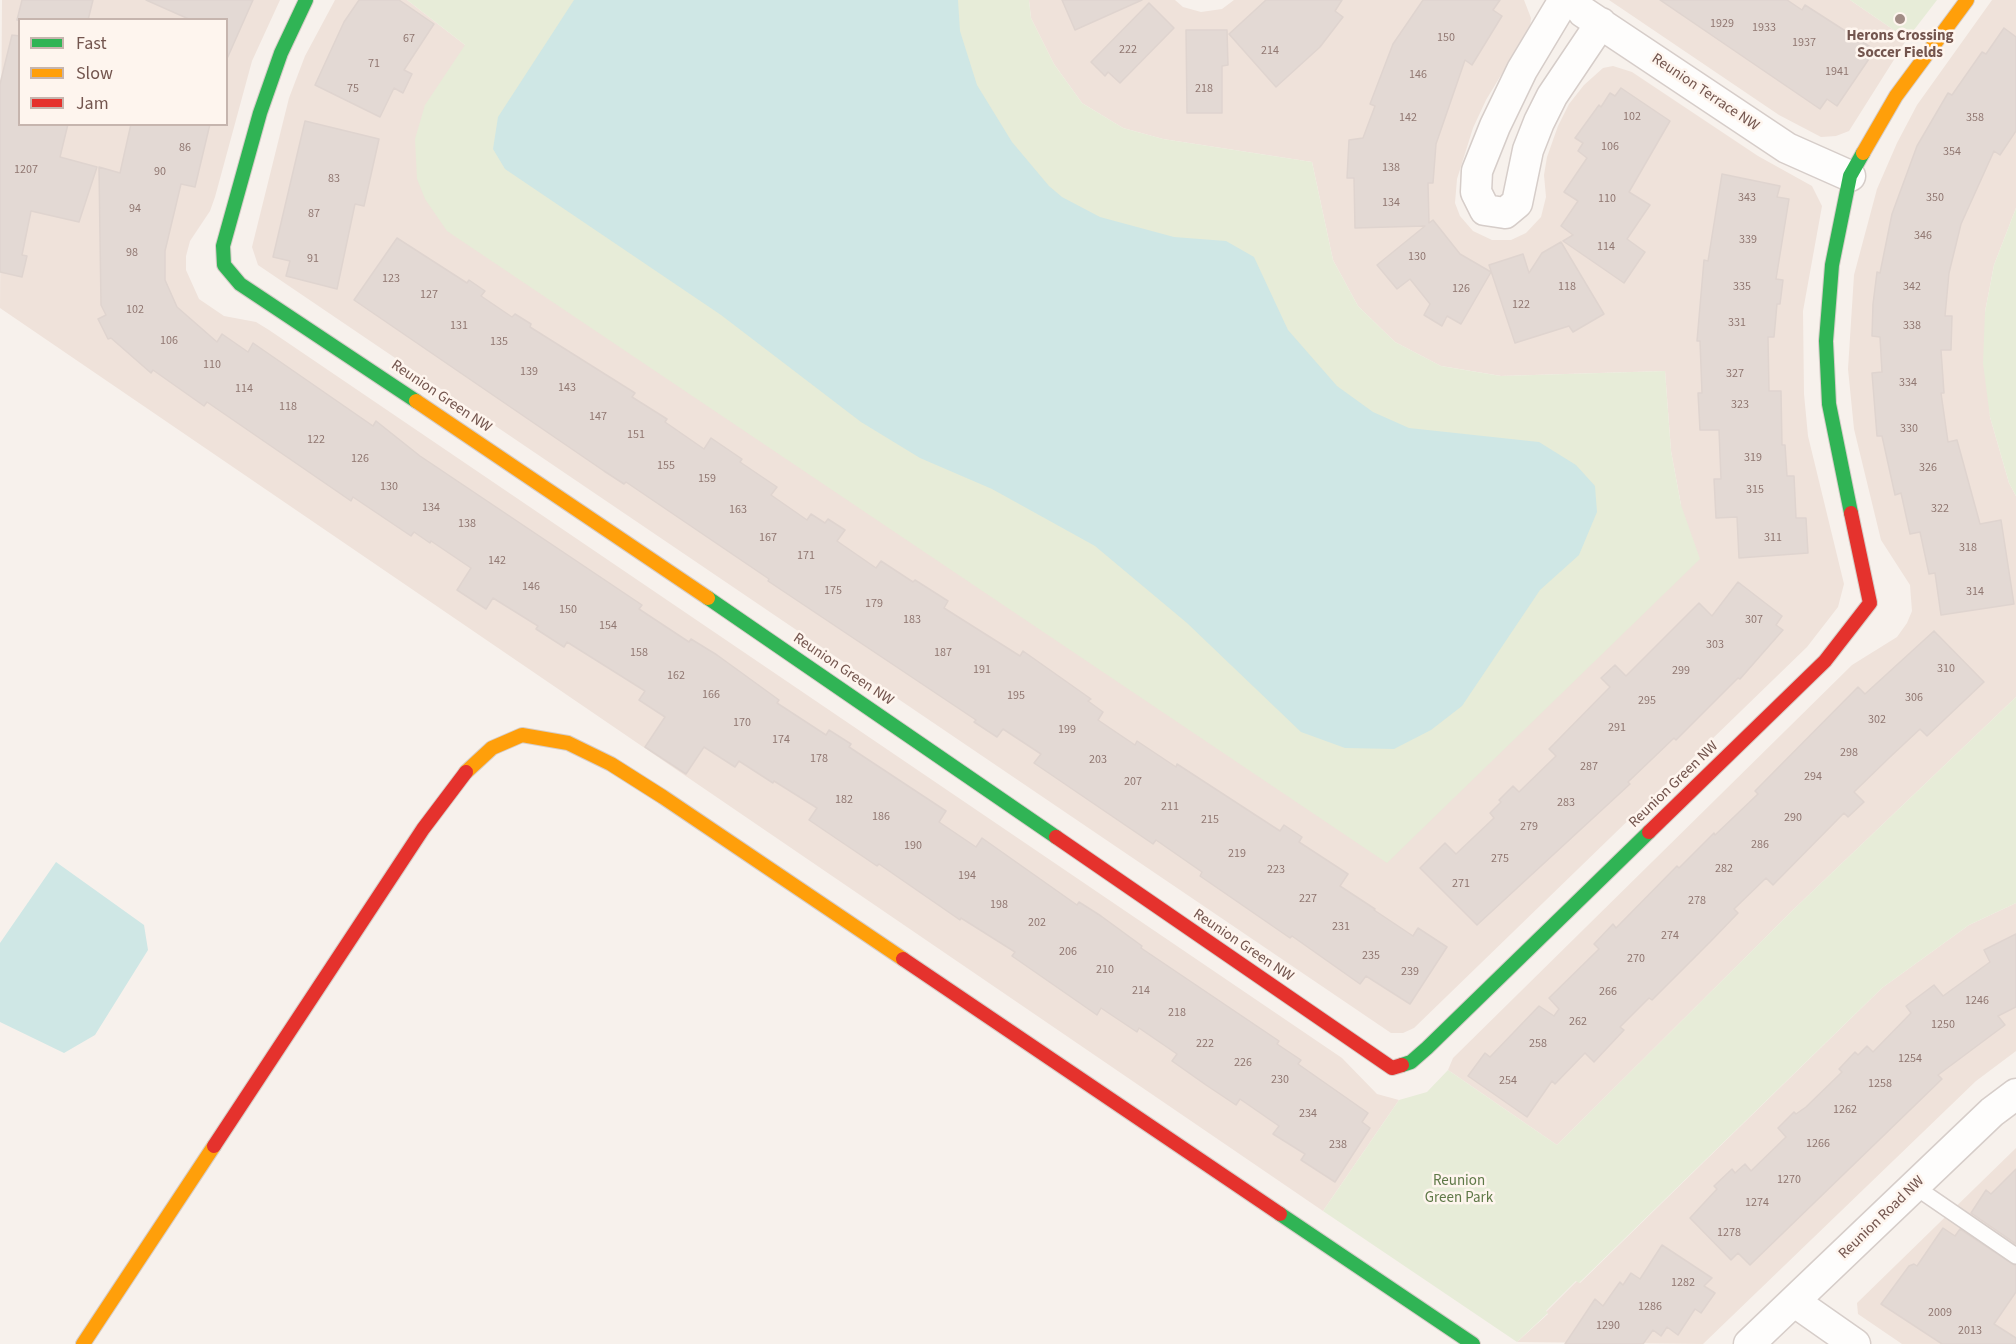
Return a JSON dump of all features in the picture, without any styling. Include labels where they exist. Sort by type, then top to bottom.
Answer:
[{"type":"street","name":"Reunion Green NW","points":[[306,0],[281,53],[260,113],[223,246],[224,265],[240,284],[573,506],[1392,1068],[1411,1062],[1427,1048],[1698,785],[1825,661],[1870,603],[1830,404],[1826,341],[1832,266],[1851,176],[1896,96],[1966,0]]},
{"type":"street","name":"Reunion Terrace NW","points":[[1565,0],[1787,148],[1851,176]]},
{"type":"street","points":[[1565,0],[1522,70],[1495,126],[1477,171],[1476,192],[1485,210],[1505,213],[1517,203],[1528,150],[1539,122],[1552,96],[1601,23]]},
{"type":"street","points":[[83,1344],[423,829],[463,775],[492,748],[522,735],[568,743],[611,764],[663,797],[1473,1344]]},
{"type":"street","name":"Reunion Road NW","points":[[1749,1344],[1992,1112],[2016,1094]]},
{"type":"street","points":[[1795,1302],[1855,1344]]},
{"type":"lane","points":[[1914,1186],[2016,1256]]},
{"type":"shaded area","points":[[2,0],[280,0],[252,61],[210,211],[190,241],[186,256],[186,270],[199,299],[224,316],[256,322],[269,330],[1342,1058],[1377,1094],[1399,1100],[1323,1211],[0,308]]},
{"type":"shaded area","points":[[335,0],[407,0],[465,45],[1681,505],[1671,451],[1665,371],[1501,376],[1441,366],[1395,342],[1358,306],[1333,260],[1312,162],[1163,139],[1123,128],[1082,103],[1054,64],[1031,18],[1029,0],[1175,0],[1183,7],[1201,12],[1222,9],[1234,0],[1524,0],[1531,18],[1530,27],[1486,100],[1473,128],[1457,179],[1455,203],[1460,216],[1473,231],[1492,240],[1511,240],[1526,233],[1541,217],[1546,197],[1544,175],[1547,157],[1558,126],[1569,104],[1584,85],[1603,68],[1613,66],[1632,72],[1758,156],[1812,186],[1822,206],[1803,311],[1804,394],[1808,436],[1844,584],[1838,607],[1807,647],[1414,1028],[1403,1033],[1391,1033],[258,265],[252,247],[289,98],[305,56]]},
{"type":"shaded area","points":[[1609,0],[1850,0],[1907,39],[1849,131],[1836,136],[1821,137],[1779,115]]},
{"type":"shaded area","points":[[1992,0],[2016,0],[2016,208],[1994,265],[1985,312],[1990,417],[2009,483],[2016,496],[2016,697],[1795,908],[1557,1145],[1448,1070],[1453,1058],[1852,665],[1897,637],[1912,611],[1910,585],[1881,540],[1854,429],[1848,369],[1854,275],[1877,189],[1897,143],[1917,105]]},
{"type":"shaded area","points":[[2016,903],[2016,1051],[1976,1081],[1703,1344],[1517,1342],[1548,1314],[1546,1312],[1577,1281],[1580,1283],[1882,988],[1969,925]]},
{"type":"shaded area","points":[[2016,1148],[2016,1344],[1902,1344],[1858,1314],[1857,1303]]},
{"type":"green space","points":[[407,0],[1029,0],[1031,18],[1054,64],[1082,103],[1123,128],[1163,139],[1312,162],[1333,260],[1358,306],[1395,342],[1441,366],[1501,376],[1665,371],[1671,451],[1681,505],[1700,559],[1387,863],[447,231],[425,199],[417,179],[415,139],[425,105],[465,45]]},
{"type":"green space","name":"Herons Crossing Soccer Fields","points":[[1850,0],[1937,0],[1907,39]]},
{"type":"green space","points":[[2016,208],[2016,496],[2009,483],[1990,417],[1983,363],[1985,312],[1994,265]]},
{"type":"green space","name":"Reunion Green Park","points":[[2016,697],[2016,903],[1969,925],[1882,988],[1579,1283],[1576,1281],[1546,1311],[1548,1313],[1517,1342],[1323,1211],[1399,1100],[1427,1092],[1448,1070],[1557,1145],[1795,908]]},
{"type":"water","points":[[574,0],[958,0],[960,31],[977,85],[1012,142],[1049,186],[1062,197],[1100,217],[1174,237],[1226,241],[1254,257],[1288,330],[1337,386],[1373,412],[1409,428],[1539,442],[1576,465],[1595,486],[1597,512],[1579,555],[1540,590],[1462,706],[1431,730],[1394,749],[1345,748],[1301,732],[1187,623],[1095,546],[992,489],[920,458],[861,422],[721,315],[505,169],[493,149],[498,117]]},
{"type":"water","points":[[56,862],[144,925],[148,950],[95,1035],[64,1053],[0,1022],[0,943]]},
{"type":"building","points":[[22,0],[93,0],[88,18],[18,18],[17,20]]},
{"type":"building","points":[[146,0],[253,0],[228,56],[228,18],[186,18]]},
{"type":"building","points":[[359,0],[399,0],[434,24],[404,70],[412,74],[403,93],[394,88],[380,117],[315,85],[344,22]]},
{"type":"building","points":[[1062,0],[1142,0],[1075,30]]},
{"type":"building","points":[[1266,0],[1342,0],[1335,11],[1343,17],[1320,47],[1276,87],[1229,34]]},
{"type":"building","points":[[1423,0],[1500,0],[1493,10],[1502,16],[1472,65],[1465,60],[1436,144],[1433,183],[1428,183],[1429,223],[1433,220],[1460,254],[1491,272],[1461,324],[1447,316],[1442,326],[1424,315],[1430,304],[1410,279],[1397,289],[1377,265],[1425,226],[1355,228],[1354,178],[1347,178],[1349,140],[1363,138],[1375,106],[1370,104],[1393,44]]},
{"type":"building","points":[[1660,0],[1787,0],[1802,10],[1805,5],[1875,50],[1837,106],[1827,99],[1820,109]]},
{"type":"building","points":[[1149,3],[1174,28],[1120,83],[1108,72],[1105,76],[1091,62]]},
{"type":"building","points":[[2004,28],[2016,37],[2016,131],[2000,155],[1994,151],[1961,224],[1949,273],[1945,316],[1952,316],[1951,350],[1941,350],[1944,393],[1941,393],[1948,442],[1957,440],[1980,524],[2001,520],[2014,604],[1941,615],[1935,573],[1929,574],[1920,532],[1910,534],[1901,493],[1895,495],[1882,436],[1877,436],[1872,373],[1882,372],[1880,337],[1872,336],[1873,304],[1877,272],[1880,273],[1892,214],[1917,146],[1948,93],[1952,95],[1982,52],[1986,54]]},
{"type":"building","points":[[1186,30],[1227,30],[1228,65],[1222,66],[1222,113],[1187,113]]},
{"type":"building","points":[[12,35],[18,36],[18,126],[68,126],[60,157],[97,167],[79,222],[31,211],[22,255],[27,256],[22,277],[0,272],[0,84]]},
{"type":"building","points":[[1621,88],[1670,121],[1629,192],[1650,205],[1627,239],[1645,252],[1624,283],[1563,241],[1573,235],[1561,226],[1578,201],[1564,192],[1587,158],[1578,151],[1583,143],[1575,138],[1610,93],[1615,96]]},
{"type":"building","points":[[305,121],[379,139],[364,206],[355,204],[337,289],[286,276],[290,261],[273,257]]},
{"type":"building","points":[[131,126],[210,126],[195,187],[181,184],[165,251],[165,280],[177,307],[217,342],[222,334],[248,352],[253,343],[373,426],[376,421],[420,456],[642,605],[639,609],[689,642],[691,639],[717,655],[779,700],[777,703],[826,735],[829,730],[851,744],[849,747],[946,811],[939,822],[976,847],[982,838],[1077,905],[1079,902],[1101,916],[1142,946],[1141,948],[1279,1041],[1277,1044],[1301,1060],[1298,1064],[1368,1113],[1362,1122],[1370,1128],[1335,1182],[1301,1160],[1305,1154],[1273,1134],[1279,1126],[1240,1099],[1236,1105],[1172,1061],[1177,1054],[1139,1028],[1137,1032],[1101,1008],[1097,1015],[1012,956],[1015,952],[961,918],[960,920],[879,864],[877,866],[809,820],[817,808],[739,761],[735,767],[704,747],[686,774],[645,747],[665,717],[639,700],[645,691],[567,642],[564,647],[536,629],[538,626],[493,598],[486,609],[457,590],[471,568],[431,541],[430,543],[414,532],[411,536],[353,497],[351,501],[207,402],[204,406],[153,370],[151,373],[111,338],[108,339],[98,319],[106,315],[101,305],[99,167],[120,173]]},
{"type":"building","points":[[1722,174],[1780,186],[1777,197],[1789,199],[1776,279],[1783,280],[1780,304],[1777,304],[1774,337],[1768,337],[1769,391],[1781,391],[1782,445],[1785,445],[1787,476],[1794,476],[1796,518],[1806,518],[1808,553],[1739,558],[1737,517],[1716,518],[1714,479],[1721,479],[1719,430],[1700,430],[1698,393],[1702,393],[1700,341],[1697,341],[1704,260],[1708,261]]},
{"type":"building","points":[[397,238],[467,283],[469,280],[485,291],[481,296],[512,317],[515,314],[531,324],[530,327],[635,393],[632,397],[667,419],[665,422],[704,449],[711,438],[742,459],[740,462],[777,487],[771,495],[807,520],[811,514],[825,523],[828,519],[845,530],[837,541],[876,568],[881,561],[913,582],[915,580],[948,601],[944,608],[1020,656],[1023,651],[1091,699],[1088,701],[1103,712],[1098,720],[1135,745],[1137,741],[1176,767],[1177,764],[1280,831],[1284,825],[1302,837],[1299,842],[1348,874],[1340,886],[1413,936],[1418,928],[1447,947],[1410,1004],[1366,976],[1360,984],[1292,936],[1290,938],[1200,876],[1202,872],[1156,840],[1153,844],[1034,763],[1041,754],[1003,729],[997,737],[974,722],[976,720],[768,581],[769,579],[626,482],[624,484],[604,471],[354,300]]},
{"type":"building","points":[[1561,242],[1604,314],[1573,332],[1569,326],[1515,343],[1489,265],[1523,254],[1529,273],[1542,253]]},
{"type":"building","points":[[1738,582],[1782,616],[1776,625],[1783,630],[1740,679],[1738,678],[1676,740],[1674,738],[1628,782],[1630,784],[1477,925],[1420,868],[1445,843],[1456,854],[1494,818],[1490,813],[1513,786],[1519,792],[1556,756],[1549,749],[1610,687],[1601,678],[1615,665],[1626,676],[1699,603],[1712,616]]},
{"type":"building","points":[[1934,631],[1984,682],[1927,736],[1920,729],[1854,792],[1864,802],[1848,817],[1844,813],[1773,885],[1766,878],[1734,909],[1738,913],[1710,942],[1652,1000],[1649,998],[1620,1027],[1624,1030],[1594,1062],[1585,1053],[1555,1084],[1552,1081],[1527,1117],[1468,1076],[1485,1053],[1490,1057],[1539,1006],[1554,1016],[1559,1009],[1549,998],[1599,949],[1594,944],[1613,924],[1616,928],[1677,866],[1679,868],[1758,794],[1755,791],[1858,687],[1865,694]]},
{"type":"building","points":[[2016,934],[2016,1007],[1998,1016],[2005,1025],[1938,1075],[1942,1079],[1750,1265],[1738,1253],[1731,1260],[1690,1218],[1717,1189],[1714,1186],[1732,1169],[1735,1173],[1745,1164],[1751,1171],[1786,1137],[1778,1128],[1794,1112],[1796,1114],[1806,1107],[1842,1072],[1839,1069],[1855,1052],[1858,1055],[1867,1046],[1873,1052],[1911,1013],[1906,1006],[1934,985],[1943,996],[1990,962],[1984,950]]},
{"type":"building","points":[[2016,1169],[2016,1244],[1971,1213],[1986,1190],[1991,1194]]},
{"type":"building","points":[[1943,1228],[1955,1236],[1960,1229],[2016,1266],[2016,1292],[1994,1324],[2016,1338],[2016,1344],[1942,1344],[1881,1304],[1909,1266],[1914,1264],[1917,1266]]},
{"type":"building","points":[[1662,1245],[1712,1278],[1704,1286],[1715,1293],[1701,1313],[1695,1309],[1678,1335],[1667,1327],[1661,1336],[1653,1330],[1643,1344],[1565,1344],[1595,1299],[1603,1306],[1620,1282],[1623,1285],[1631,1273],[1640,1279]]},
{"type":"traffic: fast","points":[[306,0],[281,53],[260,113],[223,246],[224,265],[240,284],[416,401]]},
{"type":"traffic: fast","points":[[1851,513],[1829,404],[1826,341],[1832,265],[1850,176],[1863,153]]},
{"type":"traffic: fast","points":[[708,598],[1056,837]]},
{"type":"traffic: fast","points":[[1402,1065],[1411,1062],[1427,1048],[1649,832]]},
{"type":"traffic: fast","points":[[1280,1214],[1473,1344]]},
{"type":"traffic: slow","points":[[1863,153],[1896,96],[1967,0]]},
{"type":"traffic: slow","points":[[416,401],[708,598]]},
{"type":"traffic: slow","points":[[466,772],[492,748],[522,735],[568,743],[611,764],[663,797],[903,959]]},
{"type":"traffic: slow","points":[[83,1344],[214,1146]]},
{"type":"traffic: jam","points":[[1649,832],[1825,661],[1870,603],[1851,513]]},
{"type":"traffic: jam","points":[[214,1146],[423,829],[466,772]]},
{"type":"traffic: jam","points":[[1056,837],[1392,1068],[1402,1065]]},
{"type":"traffic: jam","points":[[903,959],[1280,1214]]},
{"type":"place","name":"Herons Crossing Soccer Fields","points":[[1900,19]]}]
